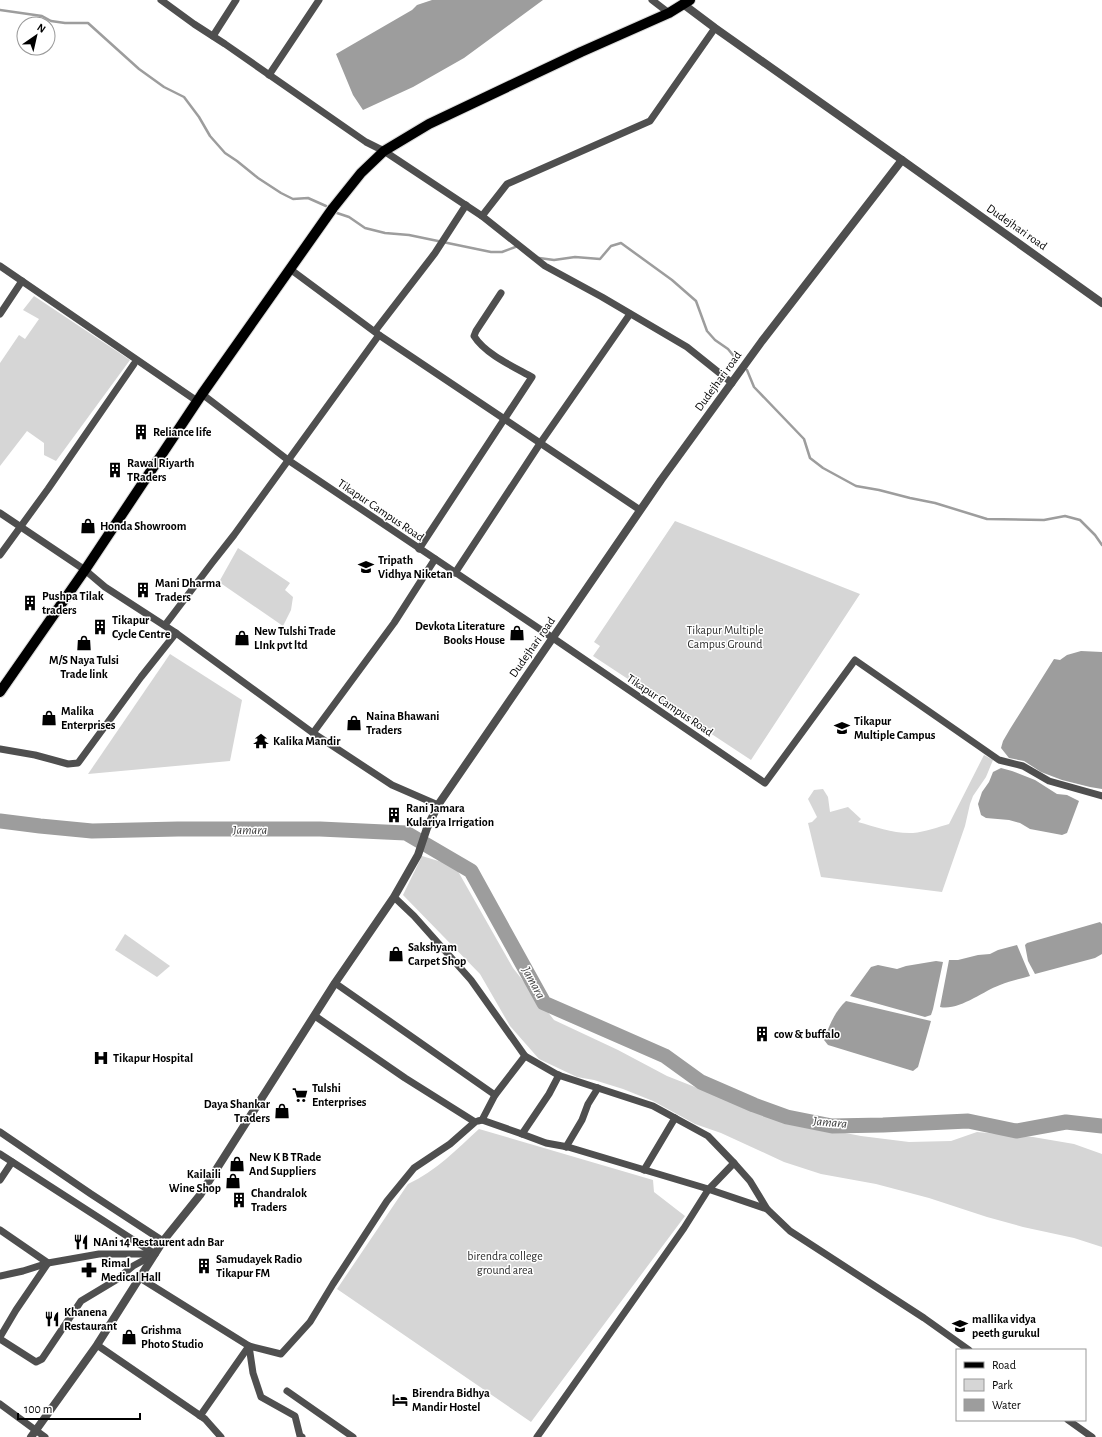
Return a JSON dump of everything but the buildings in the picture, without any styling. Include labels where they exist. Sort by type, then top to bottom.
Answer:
[{"type":"main road","points":[[0,692],[85,570],[200,397],[336,204],[361,173],[384,151],[429,124],[581,52],[669,13],[687,2]]},
{"type":"street","points":[[161,0],[366,142],[384,151],[482,216],[545,266],[687,347],[732,383]]},
{"type":"street","points":[[213,36],[236,0]]},
{"type":"street","points":[[270,75],[319,0]]},
{"type":"street","points":[[652,0],[669,13]]},
{"type":"street","points":[[687,2],[715,28],[902,160]]},
{"type":"street","points":[[482,216],[508,184],[650,121],[715,28]]},
{"type":"street","name":"Dudejhari road","points":[[33,1434],[97,1345],[164,1241],[200,1195],[335,983],[394,897],[418,855],[427,828],[438,805],[640,510],[762,342],[902,160],[1102,302]]},
{"type":"street","points":[[165,625],[234,535],[288,460],[435,252],[466,205]]},
{"type":"street","name":"Tikapur Campus Road","points":[[0,266],[200,397],[288,460],[765,783],[855,660],[999,760],[1023,766],[1049,781],[1102,796]]},
{"type":"street","points":[[290,270],[377,333],[640,510]]},
{"type":"street","points":[[0,314],[22,281]]},
{"type":"street","points":[[419,549],[532,377],[496,356],[478,342],[474,336],[501,293]]},
{"type":"street","points":[[455,573],[541,442],[630,314]]},
{"type":"street","points":[[0,555],[134,364]]},
{"type":"street","points":[[0,513],[85,570],[105,587],[165,625],[313,733],[392,785],[438,805]]},
{"type":"street","points":[[313,733],[394,623],[435,559]]},
{"type":"street","points":[[0,749],[68,764],[78,763],[141,676],[176,633]]},
{"type":"street","points":[[394,897],[414,916],[471,980],[525,1056],[559,1075],[654,1106],[708,1136],[750,1181],[766,1209],[790,1231],[924,1318],[968,1349]]},
{"type":"street","points":[[335,983],[495,1095]]},
{"type":"street","points":[[315,1016],[405,1078],[479,1121],[546,1143],[566,1147],[644,1170],[766,1209]]},
{"type":"street","points":[[140,1278],[249,1346],[281,1354],[310,1322],[387,1200],[414,1168],[450,1144],[479,1121],[495,1095],[525,1056]]},
{"type":"street","points":[[522,1134],[549,1094],[559,1075]]},
{"type":"street","points":[[566,1147],[598,1088]]},
{"type":"street","points":[[644,1170],[675,1118]]},
{"type":"street","points":[[0,1132],[91,1194],[164,1241]]},
{"type":"street","points":[[0,1154],[156,1254]]},
{"type":"street","points":[[0,1180],[12,1162]]},
{"type":"street","points":[[537,1437],[684,1228],[708,1190],[734,1163]]},
{"type":"street","points":[[0,1230],[48,1263]]},
{"type":"street","points":[[0,1276],[24,1271],[48,1263],[98,1254],[156,1254]]},
{"type":"street","points":[[48,1263],[16,1310],[0,1338],[36,1362],[42,1359],[81,1301],[116,1280],[133,1266],[156,1254]]},
{"type":"street","points":[[97,1345],[205,1419],[222,1437]]},
{"type":"street","points":[[200,1416],[249,1346]]},
{"type":"street","points":[[249,1346],[253,1373],[261,1397],[295,1416],[300,1436],[302,1437]]},
{"type":"street","points":[[287,1391],[353,1437]]},
{"type":"street","points":[[0,1404],[33,1434],[45,1437]]},
{"type":"street","points":[[1069,1421],[1092,1437]]},
{"type":"green space","points":[[34,296],[130,360],[56,461],[44,455],[44,443],[27,431],[0,466],[0,363],[19,335],[25,339],[39,319],[23,310]]},
{"type":"green space","name":"Tikapur Multiple Campus Ground","points":[[675,521],[860,594],[751,760],[593,656],[600,646],[594,642]]},
{"type":"green space","points":[[238,548],[290,583],[285,590],[293,597],[291,610],[283,626],[219,582]]},
{"type":"green space","points":[[170,654],[242,700],[230,761],[88,774]]},
{"type":"green space","points":[[984,755],[993,760],[986,777],[973,796],[965,826],[942,892],[821,877],[808,823],[812,822],[817,817],[808,799],[814,790],[823,789],[828,797],[830,812],[848,807],[861,819],[858,822],[885,830],[906,833],[922,832],[949,824]]},
{"type":"green space","points":[[422,856],[455,866],[513,968],[554,1020],[618,1050],[667,1076],[756,1111],[798,1124],[861,1136],[909,1142],[951,1141],[977,1132],[1033,1137],[1074,1144],[1102,1154],[1102,1247],[1074,1238],[1023,1227],[987,1217],[929,1198],[876,1184],[821,1174],[784,1162],[721,1133],[695,1124],[653,1101],[623,1089],[594,1080],[577,1077],[539,1059],[510,1026],[480,974],[403,895]]},
{"type":"green space","points":[[125,934],[170,966],[157,977],[115,950]]},
{"type":"green space","name":"birendra college ground area","points":[[479,1129],[653,1180],[654,1192],[685,1216],[531,1422],[337,1289],[408,1184],[428,1173]]},
{"type":"water","points":[[432,0],[543,0],[464,58],[413,87],[363,110],[353,95],[336,54],[412,10],[417,5]]},
{"type":"water","points":[[1081,651],[1102,652],[1102,789],[1062,780],[1041,772],[1024,761],[1009,758],[1001,748],[1010,729],[1054,659],[1060,660],[1067,655]]},
{"type":"water","points":[[1001,768],[1035,780],[1057,794],[1067,795],[1079,801],[1067,833],[1062,835],[1030,829],[1020,823],[1009,820],[986,818],[981,815],[978,804],[982,792],[989,782],[993,772]]},
{"type":"water","points":[[1100,922],[1102,924],[1102,954],[1095,958],[1035,974],[1028,961],[1025,945],[1027,943]]},
{"type":"water","points":[[1017,945],[1030,976],[1000,985],[971,1000],[955,1006],[940,1007],[949,960],[958,960],[978,955],[990,954],[998,950]]},
{"type":"water","points":[[936,961],[943,962],[931,1015],[925,1017],[850,996],[871,967],[878,965],[897,969]]},
{"type":"water","points":[[846,1001],[931,1021],[918,1067],[913,1071],[828,1045],[824,1040],[828,1029],[836,1014]]},
{"type":"waterway","points":[[0,10],[42,16],[51,21],[65,23],[88,23],[139,69],[164,87],[184,97],[199,117],[210,136],[225,153],[281,193],[293,199],[308,198],[326,206]]},
{"type":"waterway","points":[[337,213],[349,217],[365,228],[385,233],[409,235],[491,252],[502,252],[518,246]]},
{"type":"waterway","points":[[539,258],[554,260],[575,257],[600,259],[611,246],[621,243],[672,280],[696,301],[707,331],[715,340],[728,349],[737,360]]},
{"type":"waterway","points":[[747,370],[754,387],[804,439],[810,458],[823,468],[856,486],[935,503],[987,519],[1044,520],[1065,516],[1080,520],[1095,535],[1102,545]]},
{"type":"waterway","name":"Jamara","points":[[0,821],[92,831],[178,829],[320,829],[406,833],[471,871],[544,1003],[665,1056],[701,1082],[754,1105],[787,1117],[832,1126],[968,1121],[1016,1131],[1066,1122],[1102,1126]]},
{"type":"place","name":"Reliance life","points":[[141,432]]},
{"type":"place","name":"Rawal Riyarth TRaders","points":[[115,470]]},
{"type":"place","name":"Honda Showroom","points":[[88,526]]},
{"type":"place","name":"Tripath Vidhya Niketan","points":[[366,567]]},
{"type":"place","name":"Mani Dharma Traders","points":[[143,590]]},
{"type":"place","name":"Pushpa Tilak traders","points":[[30,603]]},
{"type":"place","name":"Tikapur Cycle Centre","points":[[100,627]]},
{"type":"place","name":"Devkota Literature Books House","points":[[517,633]]},
{"type":"place","name":"New Tulshi Trade LInk pvt ltd","points":[[242,638]]},
{"type":"place","name":"M/S Naya Tulsi Trade link","points":[[84,643]]},
{"type":"place","name":"Malika Enterprises","points":[[49,718]]},
{"type":"place","name":"Naina Bhawani Traders","points":[[354,723]]},
{"type":"place","name":"Tikapur Multiple Campus","points":[[842,728]]},
{"type":"place","name":"Kalika Mandir","points":[[261,741]]},
{"type":"place","name":"Rani Jamara Kulariya Irrigation","points":[[394,815]]},
{"type":"place","name":"Sakshyam Carpet Shop","points":[[396,954]]},
{"type":"place","name":"cow & buffalo","points":[[762,1034]]},
{"type":"place","name":"Tikapur Hospital","points":[[101,1058]]},
{"type":"place","name":"Tulshi Enterprises","points":[[300,1095]]},
{"type":"place","name":"Daya Shankar Traders","points":[[282,1111]]},
{"type":"place","name":"New K B TRade And Suppliers","points":[[237,1164]]},
{"type":"place","name":"Kailaili Wine Shop","points":[[233,1181]]},
{"type":"place","name":"Chandralok Traders","points":[[239,1200]]},
{"type":"place","name":"NAni 14 Restaurent adn Bar","points":[[81,1242]]},
{"type":"place","name":"Samudayek Radio Tikapur FM","points":[[204,1266]]},
{"type":"place","name":"Rimal Medical Hall","points":[[89,1270]]},
{"type":"place","name":"Khanena Restaurant","points":[[52,1319]]},
{"type":"place","name":"mallika vidya peeth gurukul","points":[[960,1326]]},
{"type":"place","name":"Grishma Photo Studio","points":[[129,1337]]},
{"type":"place","name":"Birendra Bidhya Mandir Hostel","points":[[400,1400]]}]
